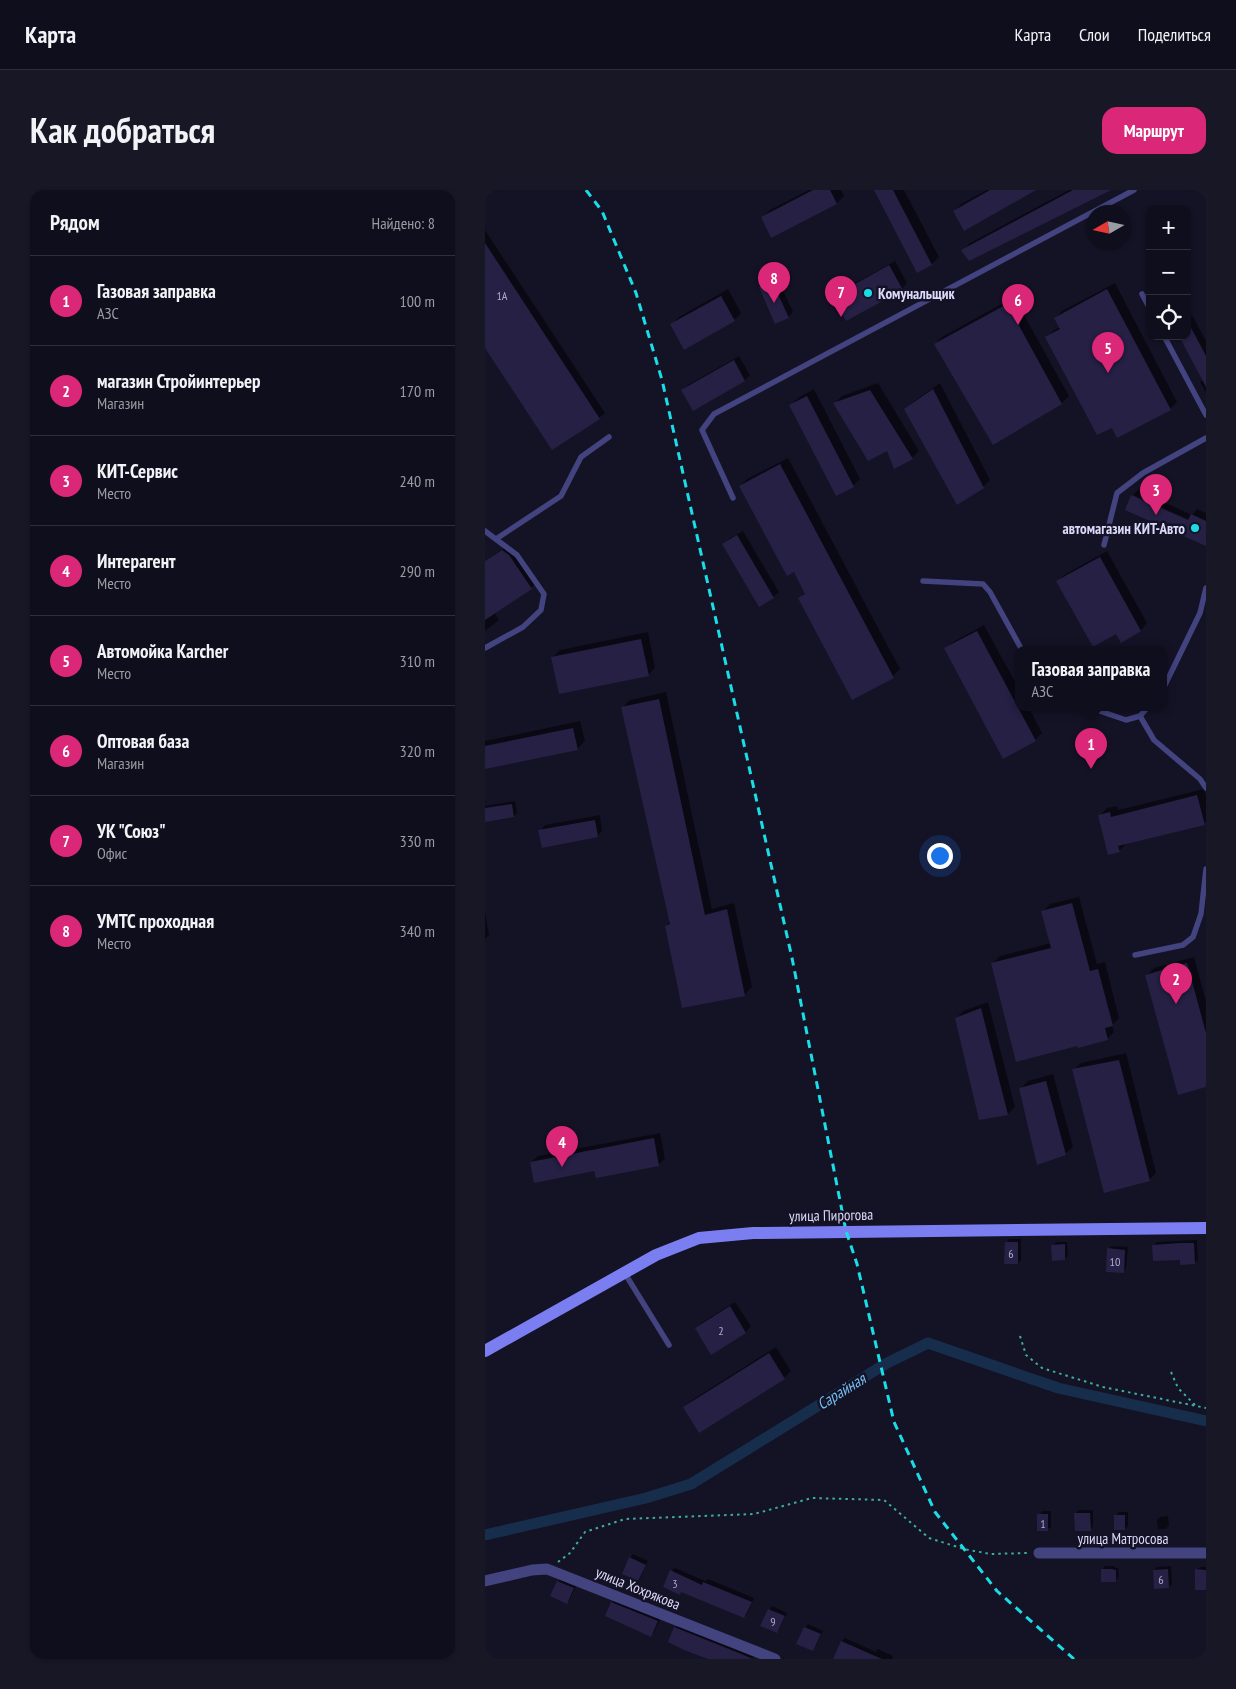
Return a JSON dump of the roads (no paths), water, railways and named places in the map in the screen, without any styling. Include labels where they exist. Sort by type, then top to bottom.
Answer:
[{"type":"main road","points":[[1186,1229],[1206,1222]]},
{"type":"main road","name":"улица Пирогова","points":[[485,1350],[656,1255],[699,1238],[753,1233],[1206,1228]]},
{"type":"street","name":"улица Матросова","points":[[1039,1553],[1206,1553]]},
{"type":"street","name":"улица Хохрякова","points":[[485,1581],[532,1570],[547,1569],[775,1659]]},
{"type":"lane","points":[[733,498],[702,430],[714,414],[1134,190]]},
{"type":"lane","points":[[1142,294],[1146,302]]},
{"type":"lane","points":[[1166,340],[1206,415]]},
{"type":"lane","points":[[496,539],[561,496],[581,457],[609,437]]},
{"type":"lane","points":[[1104,544],[1117,493],[1143,474],[1206,438]]},
{"type":"lane","points":[[485,531],[517,556],[545,594],[541,610],[523,627],[485,648]]},
{"type":"lane","points":[[923,581],[983,584],[990,592],[1020,646]]},
{"type":"lane","points":[[1167,681],[1201,614],[1206,588]]},
{"type":"lane","points":[[1100,711],[1126,720],[1140,716],[1144,711]]},
{"type":"lane","points":[[1140,716],[1154,740],[1199,779],[1206,788]]},
{"type":"lane","points":[[1135,955],[1183,945],[1193,938],[1201,914],[1206,868]]},
{"type":"lane","points":[[624,1272],[669,1346]]},
{"type":"waterway","name":"Сарайная","points":[[485,1535],[646,1498],[691,1484],[887,1363],[928,1343],[1058,1388],[1206,1421]]},
{"type":"railway","points":[[586,190],[602,211],[636,293],[662,380],[792,958],[846,1231],[857,1264],[894,1422],[935,1512],[997,1591],[1074,1659]]},
{"type":"place","name":"Комунальщик","points":[[868,293]]},
{"type":"place","name":"УМТС проходная","points":[[774,303]]},
{"type":"place","name":"УК \"Союз\"","points":[[841,317]]},
{"type":"place","name":"Оптовая база","points":[[1018,325]]},
{"type":"place","name":"Автомойка Karcher","points":[[1108,373]]},
{"type":"place","name":"КИТ-Сервис","points":[[1156,515]]},
{"type":"place","name":"автомагазин КИТ-Авто","points":[[1195,528]]},
{"type":"place","name":"Газовая заправка","points":[[1091,769]]},
{"type":"place","name":"магазин Стройинтерьер","points":[[1176,1004]]},
{"type":"place","name":"Интерагент","points":[[562,1167]]}]
